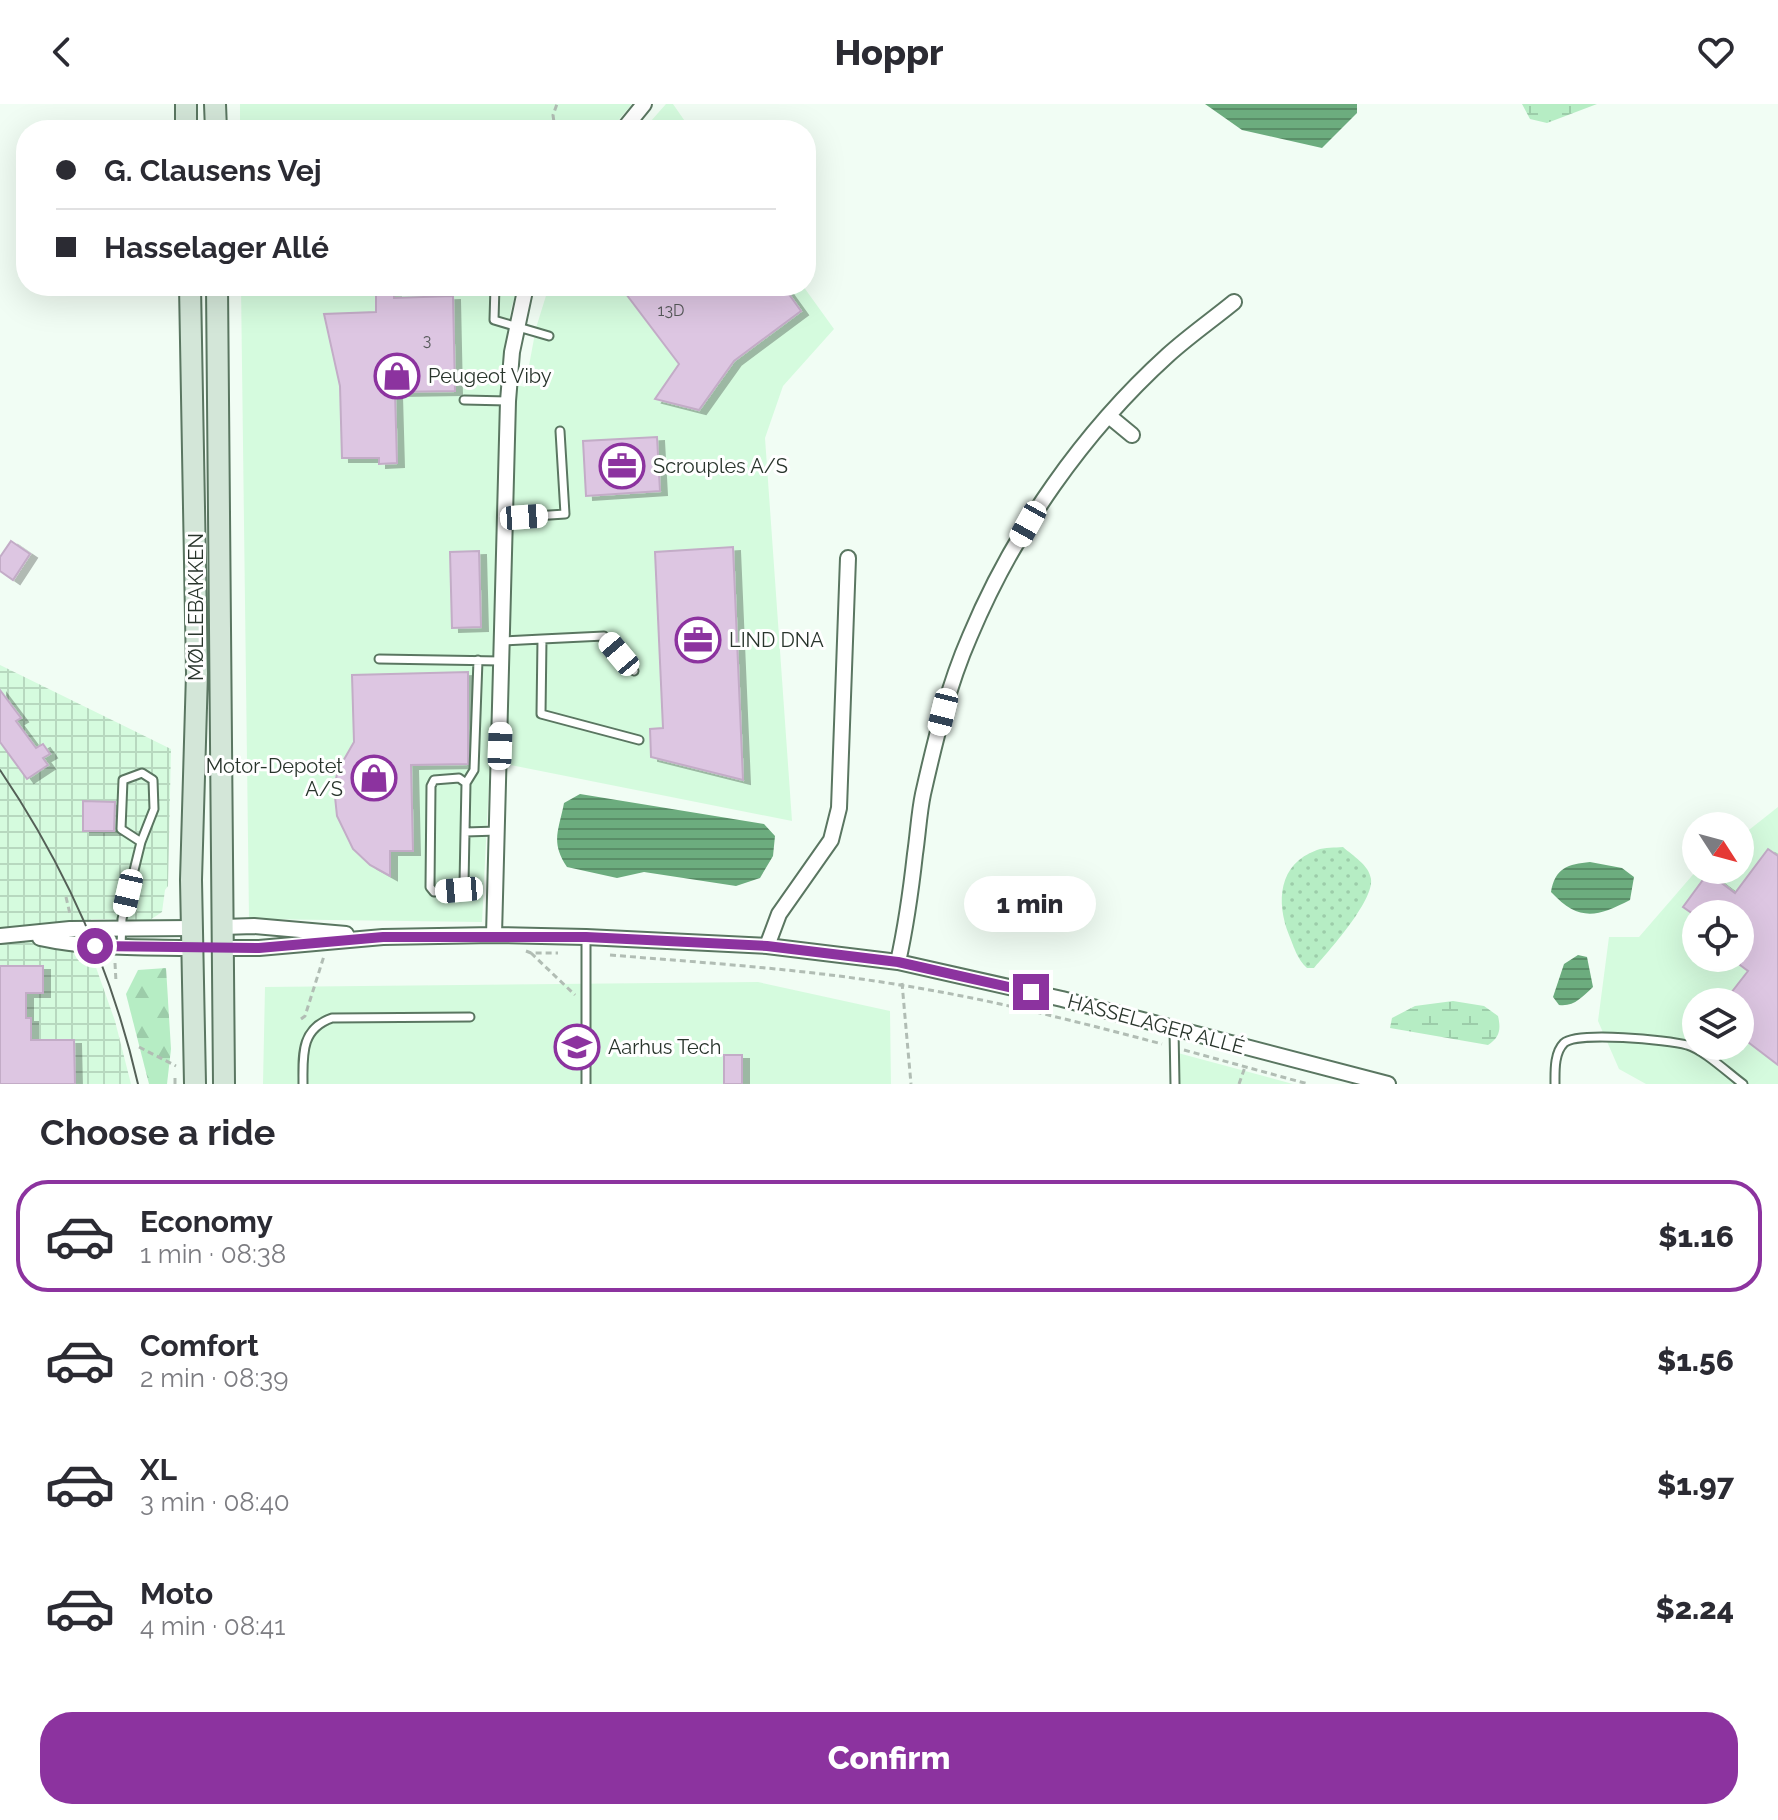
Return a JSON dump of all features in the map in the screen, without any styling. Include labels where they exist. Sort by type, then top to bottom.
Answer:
[{"type":"main road","name":"MØLLEBAKKEN","points":[[190,296],[197,673],[192,938],[195,1084]]},
{"type":"main road","name":"MØLLEBAKKEN","points":[[217,296],[224,1084]]},
{"type":"main road","name":"HASSELAGER ALLÉ","points":[[192,938],[222,927]]},
{"type":"main road","name":"HASSELAGER ALLÉ","points":[[192,938],[222,948]]},
{"type":"street","points":[[631,120],[644,104]]},
{"type":"street","points":[[494,935],[508,401],[512,352],[524,296]]},
{"type":"street","points":[[902,963],[922,798],[943,712],[969,638],[994,585],[1028,524],[1061,474],[1109,416],[1168,355],[1234,302]]},
{"type":"street","points":[[1109,416],[1132,435]]},
{"type":"street","points":[[767,946],[779,914],[831,840],[839,808],[848,558]]},
{"type":"street","name":"HASSELAGER ALLÉ","points":[[222,927],[254,926],[383,937]]},
{"type":"street","points":[[0,936],[70,929],[122,930],[192,938]]},
{"type":"street","points":[[28,935],[67,944],[118,947],[192,938]]},
{"type":"street","name":"HASSELAGER ALLÉ","points":[[222,948],[259,948],[383,937],[494,935],[767,946],[902,963],[1062,999],[1366,1082],[1388,1084]]},
{"type":"lane","points":[[495,296],[494,320],[549,336]]},
{"type":"lane","points":[[464,400],[508,401]]},
{"type":"lane","points":[[506,518],[565,514],[560,431]]},
{"type":"lane","points":[[503,641],[604,636],[634,671]]},
{"type":"lane","points":[[542,639],[541,714],[639,740]]},
{"type":"lane","points":[[379,659],[503,661]]},
{"type":"lane","points":[[466,783],[459,778],[434,780],[431,786],[430,887],[434,892],[459,890],[464,884],[466,783],[474,770],[478,660]]},
{"type":"lane","points":[[118,947],[141,842],[154,809],[153,780],[142,773],[123,780],[121,829],[141,842]]},
{"type":"lane","points":[[465,832],[498,831]]},
{"type":"lane","points":[[586,937],[586,1084]]},
{"type":"lane","points":[[303,1084],[305,1040],[321,1022],[332,1018],[470,1017]]},
{"type":"lane","points":[[1174,1029],[1175,1084]]},
{"type":"lane","points":[[1555,1084],[1559,1049],[1574,1037],[1591,1036],[1687,1045],[1743,1084]]},
{"type":"path","points":[[494,935],[531,953],[586,1005]]},
{"type":"path","points":[[301,1019],[305,1016],[325,960],[323,942]]},
{"type":"path","points":[[116,982],[118,947]]},
{"type":"path","points":[[531,953],[586,953],[761,967],[902,985],[1051,1014],[1308,1084]]},
{"type":"path","points":[[902,963],[911,1084]]},
{"type":"path","points":[[139,1047],[176,1066]]},
{"type":"path","points":[[1239,1084],[1245,1067]]},
{"type":"shaded area","points":[[240,104],[632,104],[618,120],[240,120]]},
{"type":"shaded area","points":[[666,104],[673,104],[684,120],[652,120]]},
{"type":"shaded area","points":[[1205,104],[1357,104],[1357,113],[1322,148],[1242,130]]},
{"type":"shaded area","points":[[241,296],[515,296],[500,381],[525,387],[536,328],[546,296],[810,296],[834,329],[783,386],[765,438],[792,821],[490,761],[482,922],[249,919]]},
{"type":"shaded area","points":[[0,665],[171,749],[168,886],[162,912],[150,920],[91,919],[93,959],[115,1021],[131,1084],[0,1084]]},
{"type":"shaded area","points":[[580,794],[764,824],[775,836],[773,856],[760,878],[736,886],[644,872],[617,878],[567,867],[557,843],[558,829],[564,803]]},
{"type":"shaded area","points":[[1778,807],[1778,1084],[1646,1084],[1619,1069],[1598,1021],[1609,937],[1639,937],[1685,884],[1754,884],[1754,826]]},
{"type":"shaded area","points":[[1590,862],[1622,868],[1634,877],[1630,900],[1589,914],[1571,908],[1551,892],[1559,872],[1575,864]]},
{"type":"shaded area","points":[[1578,955],[1587,957],[1593,987],[1573,1003],[1559,1005],[1553,997],[1564,964]]},
{"type":"shaded area","name":"Aarhus Tech","points":[[758,982],[890,1011],[891,1084],[263,1084],[265,987]]},
{"type":"shaded area","points":[[1178,1053],[1293,1084],[1178,1084]]},
{"type":"green space","points":[[1522,104],[1597,104],[1547,123],[1530,119]]},
{"type":"green space","points":[[1343,847],[1367,869],[1370,888],[1358,913],[1339,939],[1314,968],[1307,968],[1296,953],[1285,922],[1282,910],[1284,885],[1294,865],[1304,856],[1320,849]]},
{"type":"green space","points":[[166,968],[171,1049],[167,1084],[149,1084],[126,994],[138,970]]},
{"type":"green space","points":[[1453,1001],[1484,1006],[1498,1016],[1499,1029],[1495,1039],[1488,1045],[1390,1028],[1392,1018],[1415,1006]]},
{"type":"building","name":"Peugeot Viby","points":[[376,296],[453,296],[455,391],[395,392],[397,463],[379,464],[379,458],[342,458],[340,386],[324,314],[376,312]]},
{"type":"building","points":[[628,296],[790,296],[801,311],[734,361],[699,410],[655,399],[679,364]]},
{"type":"building","name":"Scrouples A/S","points":[[657,437],[660,491],[586,496],[583,441]]},
{"type":"building","points":[[11,541],[30,554],[13,580],[0,571],[0,557]]},
{"type":"building","name":"LIND DNA","points":[[733,547],[743,780],[651,757],[650,729],[663,728],[655,552]]},
{"type":"building","points":[[479,551],[481,627],[452,628],[450,552]]},
{"type":"building","name":"Motor-Depotet A/S","points":[[468,672],[468,764],[411,765],[413,851],[390,851],[390,876],[370,865],[353,849],[337,816],[334,787],[338,770],[354,742],[352,675]]},
{"type":"building","points":[[0,690],[21,718],[16,721],[36,748],[43,744],[50,754],[43,758],[48,765],[27,779],[0,742]]},
{"type":"building","points":[[83,801],[115,802],[114,831],[83,831]]},
{"type":"building","points":[[1768,849],[1778,856],[1778,1065],[1754,1047],[1754,988],[1735,988],[1747,972],[1754,972],[1754,900],[1688,900],[1700,884],[1723,884],[1735,893],[1742,884],[1754,884],[1754,868]]},
{"type":"building","points":[[0,966],[43,966],[43,993],[26,993],[26,1018],[31,1018],[31,1040],[74,1040],[75,1084],[0,1084]]},
{"type":"building","points":[[724,1055],[742,1055],[742,1084],[724,1084]]},
{"type":"tram line","points":[[0,770],[24,806],[84,921],[115,1001],[138,1084]]},
{"type":"place","name":"Peugeot Viby","points":[[397,376]]},
{"type":"place","name":"Scrouples A/S","points":[[622,466]]},
{"type":"place","name":"LIND DNA","points":[[698,640]]},
{"type":"place","name":"Motor-Depotet A/S","points":[[374,778]]},
{"type":"place","name":"Aarhus Tech","points":[[577,1047]]},
{"type":"route","points":[[95,946],[259,948],[383,937],[586,937],[767,946],[898,962],[1031,992]]}]
